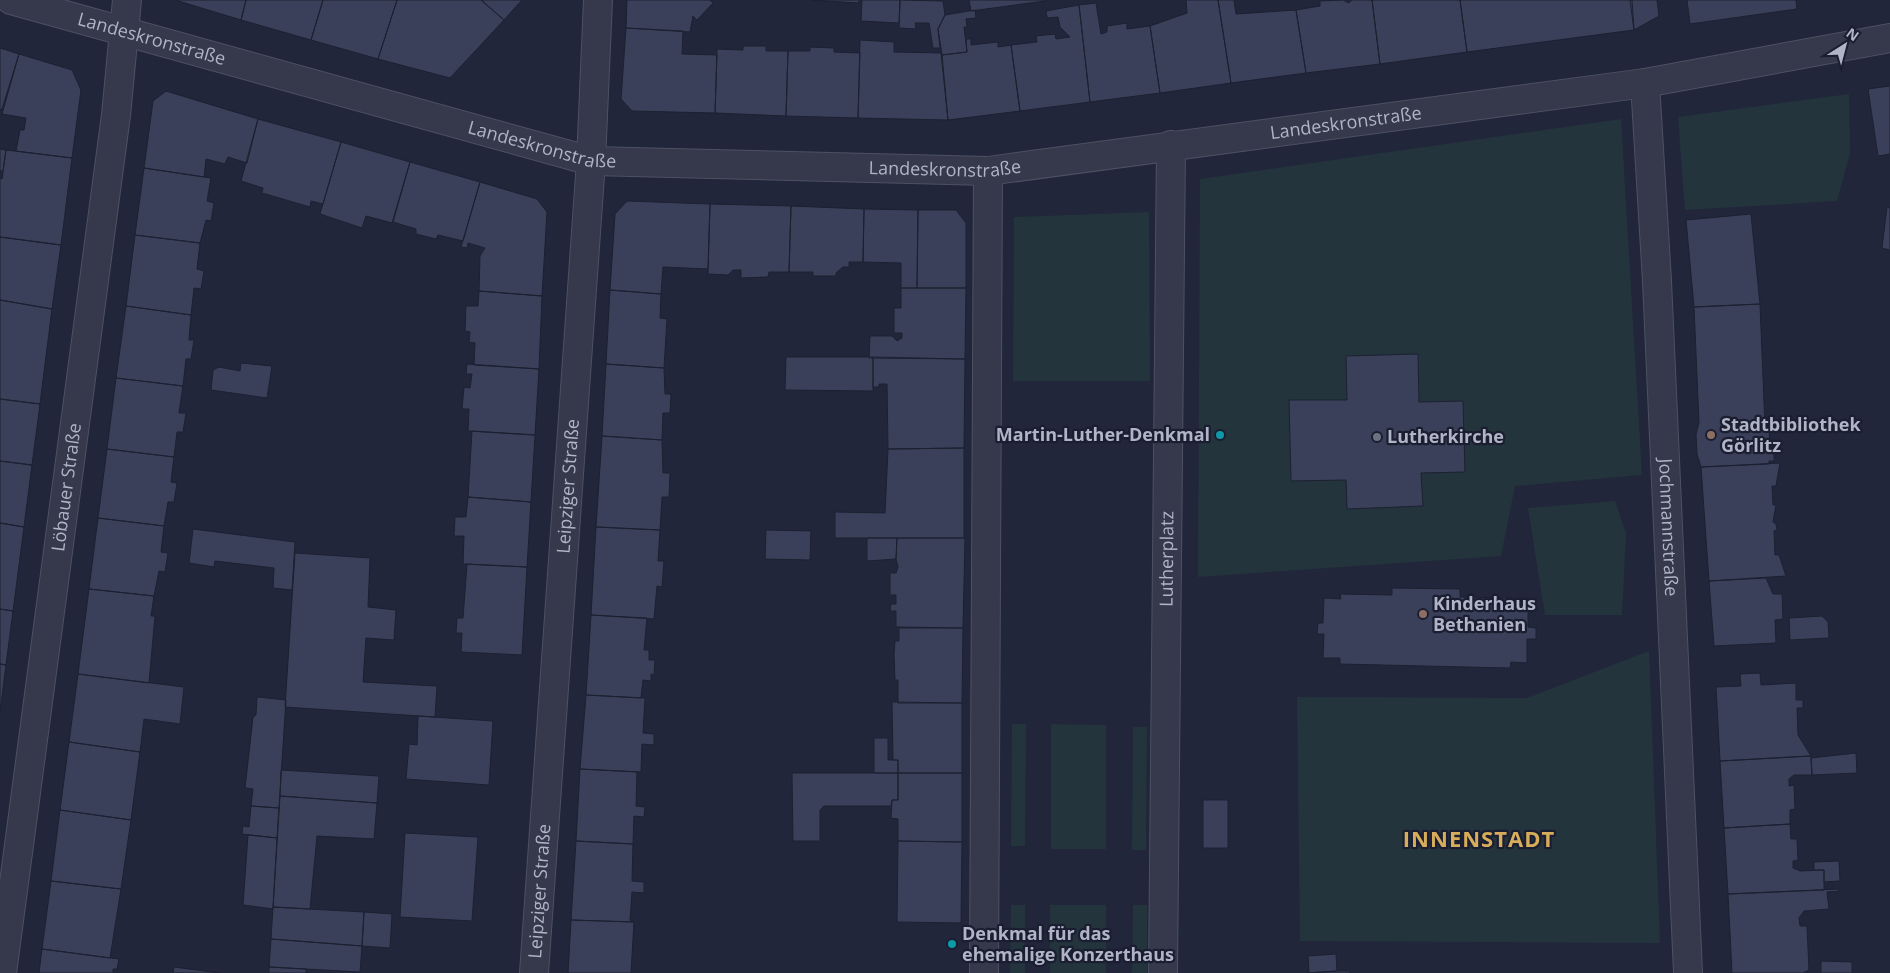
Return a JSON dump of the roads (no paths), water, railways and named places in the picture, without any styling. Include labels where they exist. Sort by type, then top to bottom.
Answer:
[{"type":"street","name":"Landeskronstraße","points":[[11,0],[591,161],[988,171],[1645,83],[1890,38]]},
{"type":"street","name":"Löbauer Straße","points":[[2,973],[116,115],[127,0]]},
{"type":"street","name":"Leipziger Straße","points":[[534,973],[591,161],[598,0]]},
{"type":"street","name":"Jochmannstraße","points":[[1645,83],[1658,281],[1688,973]]},
{"type":"street","name":"Lutherplatz","points":[[1163,973],[1171,146]]},
{"type":"street","points":[[984,973],[988,171]]},
{"type":"place","name":"Martin-Luther-Denkmal","points":[[1220,435]]},
{"type":"place","name":"Stadtbibliothek Görlitz","points":[[1711,435]]},
{"type":"place","name":"Lutherkirche","points":[[1377,437]]},
{"type":"place","name":"Kinderhaus Bethanien","points":[[1423,614]]},
{"type":"place","name":"Denkmal für das ehemalige Konzerthaus","points":[[952,944]]},
{"type":"district","name":"INNENSTADT","points":[[1479,839]]}]
